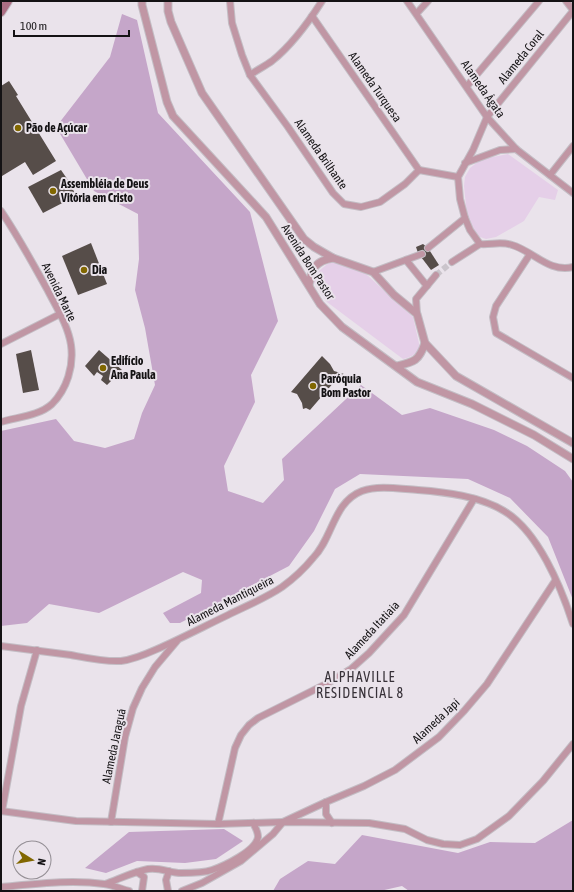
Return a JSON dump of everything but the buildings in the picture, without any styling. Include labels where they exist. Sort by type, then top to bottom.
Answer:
[{"type":"main road","points":[[1,12],[8,1]]},
{"type":"street","name":"Avenida Bom Pastor","points":[[142,1],[166,95],[173,116],[266,218],[320,304],[333,318],[342,327],[417,382],[472,404],[534,435],[573,459]]},
{"type":"street","name":"Avenida Bom Pastor","points":[[168,1],[168,11],[171,22],[202,93],[304,239],[314,247],[333,258],[374,272]]},
{"type":"street","name":"Alameda Brilhante","points":[[230,1],[232,23],[242,55],[250,74],[288,127],[332,193],[344,204],[361,207],[380,202],[405,184],[419,170]]},
{"type":"street","points":[[250,74],[271,61],[288,46],[322,1]]},
{"type":"street","name":"Alameda Ágata","points":[[408,1],[487,117],[516,149],[573,193]]},
{"type":"street","points":[[417,13],[428,1]]},
{"type":"street","name":"Alameda Coral","points":[[467,86],[539,1]]},
{"type":"street","points":[[566,1],[573,10]]},
{"type":"street","name":"Alameda Coral","points":[[458,177],[473,150],[487,117],[573,10]]},
{"type":"street","name":"Alameda Turquesa","points":[[312,16],[419,170]]},
{"type":"street","points":[[550,176],[573,146]]},
{"type":"street","points":[[466,163],[500,150],[516,149]]},
{"type":"street","points":[[419,170],[458,177],[460,200],[465,218],[470,230],[482,244]]},
{"type":"street","name":"Avenida Marte","points":[[1,211],[20,239],[60,314],[71,352],[69,376],[62,391],[52,404],[38,412],[1,422]]},
{"type":"street","points":[[428,248],[465,218]]},
{"type":"street","points":[[452,262],[482,244],[495,242],[519,247],[549,265],[560,268],[573,267]]},
{"type":"street","points":[[417,314],[394,295],[374,272],[422,254]]},
{"type":"street","points":[[530,254],[496,306],[493,317],[496,333],[573,378]]},
{"type":"street","points":[[309,285],[311,272],[317,264],[324,260],[333,258]]},
{"type":"street","points":[[406,260],[427,286]]},
{"type":"street","points":[[436,275],[416,300],[417,314],[425,343],[456,376],[573,443]]},
{"type":"street","points":[[1,344],[60,314]]},
{"type":"street","points":[[397,366],[412,363],[422,353],[425,343]]},
{"type":"street","name":"Alameda Mantiqueira","points":[[1,646],[101,660],[120,661],[139,657],[281,588],[316,556],[326,540],[344,503],[352,496],[362,491],[375,488],[454,493],[504,511],[523,526],[540,548],[567,606],[573,624]]},
{"type":"street","name":"Alameda Itatiaia","points":[[218,824],[235,748],[241,735],[249,725],[258,718],[328,683],[351,669],[369,653],[404,615],[474,499]]},
{"type":"street","name":"Alameda Japi","points":[[283,822],[364,786],[395,770],[439,737],[487,684],[555,580]]},
{"type":"street","name":"Alameda Jaraguá","points":[[111,822],[125,737],[133,708],[142,688],[155,667],[178,639]]},
{"type":"street","points":[[38,650],[21,706],[2,811],[76,821],[218,824],[283,822],[369,823],[405,828],[426,840],[443,844],[460,845],[477,839],[509,816],[544,781],[573,744]]},
{"type":"street","points":[[326,802],[326,814],[332,823]]},
{"type":"street","points":[[182,891],[202,883],[241,861],[273,834],[283,822]]},
{"type":"street","points":[[105,884],[137,872],[158,869],[180,873],[211,870],[226,864],[254,845],[258,838],[257,831],[253,823]]},
{"type":"street","points":[[168,891],[166,880],[169,871]]},
{"type":"street","points":[[137,872],[144,878],[142,891]]},
{"type":"street","points":[[1,887],[45,883],[105,884],[129,891]]},
{"type":"shaded area","points":[[122,14],[137,20],[158,113],[250,212],[278,321],[251,375],[255,402],[224,466],[228,491],[263,503],[284,480],[282,459],[361,385],[402,415],[430,408],[494,430],[527,446],[565,471],[573,482],[573,600],[548,537],[510,498],[468,479],[360,474],[335,489],[314,531],[289,566],[180,623],[170,623],[163,613],[201,593],[202,580],[183,572],[99,613],[49,604],[27,623],[1,626],[1,431],[56,419],[74,441],[105,448],[134,439],[142,413],[155,385],[145,328],[135,290],[139,259],[138,214],[94,191],[56,127],[110,57]]},
{"type":"shaded area","points":[[508,154],[558,190],[555,200],[539,197],[524,221],[496,237],[486,239],[477,236],[468,224],[464,186],[465,177],[470,168],[479,161]]},
{"type":"shaded area","points":[[331,261],[366,274],[413,317],[420,348],[416,352],[403,359],[327,302],[313,281],[319,271]]},
{"type":"shaded area","points":[[573,820],[573,891],[409,891],[402,886],[380,891],[273,891],[280,879],[308,861],[335,864],[362,835],[458,853],[490,842],[535,843]]},
{"type":"shaded area","points":[[224,829],[243,841],[216,859],[185,863],[137,861],[106,873],[85,868],[129,832]]},
{"type":"tunnel","points":[[436,275],[452,262]]},
{"type":"place","name":"Pão de Açúcar","points":[[18,128]]},
{"type":"place","name":"Assembléia de Deus Vitória em Cristo","points":[[53,191]]},
{"type":"place","name":"Dia","points":[[84,270]]},
{"type":"place","name":"Edifício Ana Paula","points":[[103,368]]},
{"type":"place","name":"Paróquia Bom Pastor","points":[[313,386]]},
{"type":"district","name":"ALPHAVILLE RESIDENCIAL 8","points":[[360,686]]}]
